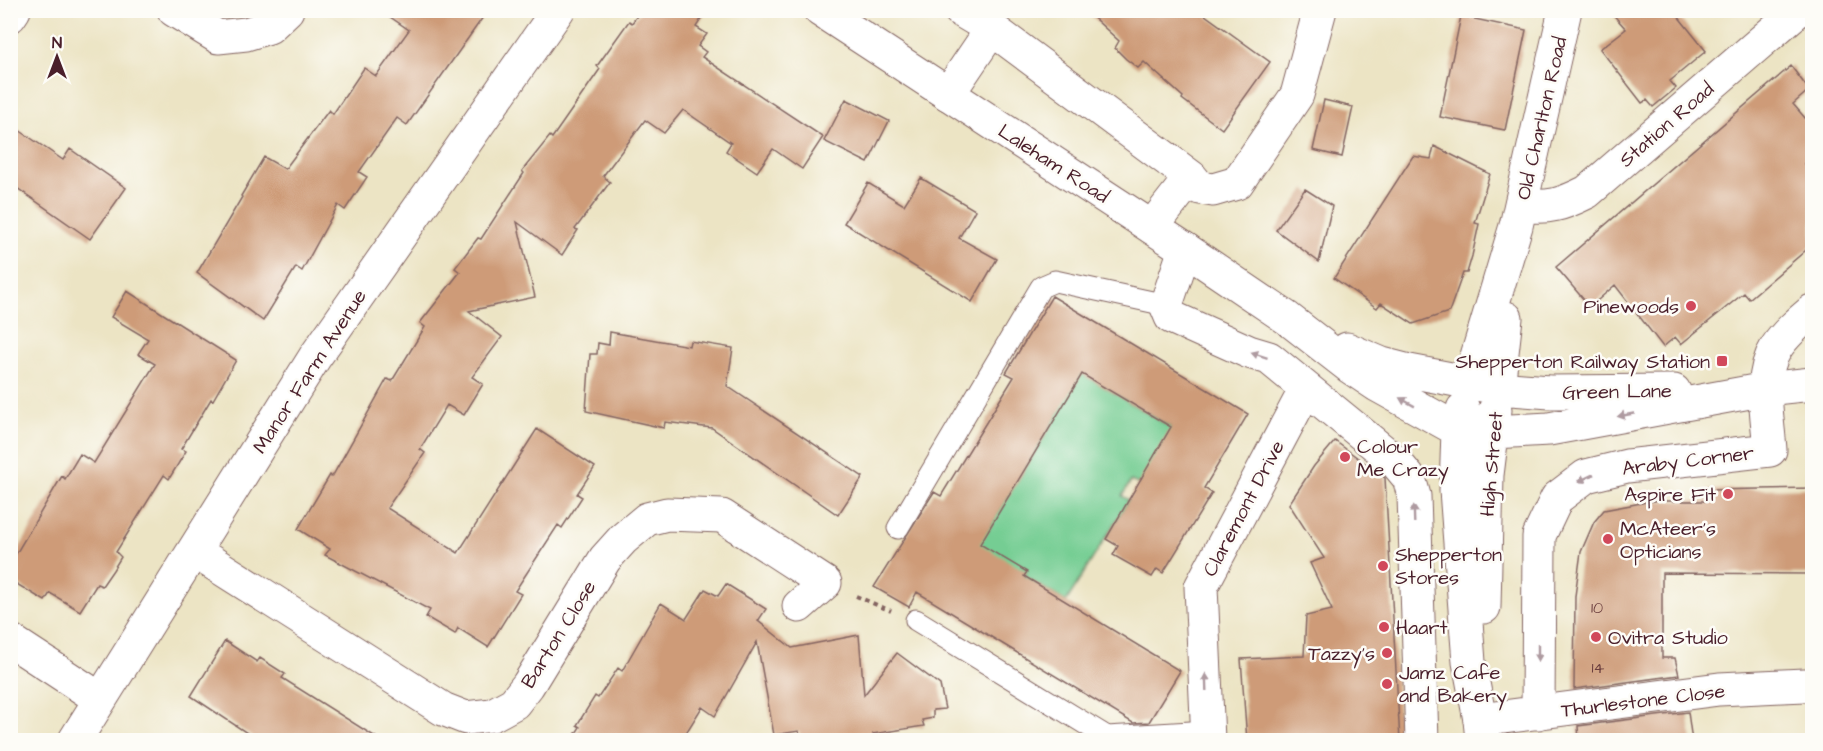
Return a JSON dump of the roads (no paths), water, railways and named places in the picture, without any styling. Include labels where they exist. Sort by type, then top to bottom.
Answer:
[{"type":"street","points":[[10,16],[14,10]]},
{"type":"street","points":[[174,10],[218,36],[246,34],[269,27],[287,10]]},
{"type":"street","name":"Manor Farm Avenue","points":[[75,741],[315,357],[558,10]]},
{"type":"street","name":"Laleham Road","points":[[820,10],[1185,249],[1287,318],[1377,385],[1458,430],[1493,432]]},
{"type":"street","points":[[960,10],[992,29],[1191,177],[1200,188],[1213,190],[1237,183],[1297,94],[1320,10]]},
{"type":"street","name":"Old Charlton Road","points":[[1484,385],[1565,10]]},
{"type":"street","name":"Station Road","points":[[1519,216],[1537,208],[1561,205],[1587,192],[1798,10]]},
{"type":"street","points":[[948,94],[992,29]]},
{"type":"street","points":[[1152,227],[1191,177]]},
{"type":"street","points":[[1185,249],[1166,305],[1171,317],[1249,352],[1269,358],[1394,460],[1409,478],[1414,496],[1422,741]]},
{"type":"street","points":[[1766,389],[1768,369],[1776,349],[1795,326],[1812,311]]},
{"type":"street","name":"Laleham Road","points":[[1287,318],[1359,355],[1382,364],[1484,385]]},
{"type":"street","name":"Green Lane","points":[[1493,432],[1567,426],[1766,389],[1812,384]]},
{"type":"street","name":"Green Lane","points":[[1484,385],[1551,392],[1766,389]]},
{"type":"street","name":"High Street","points":[[1481,730],[1469,662],[1456,490],[1458,430],[1484,385]]},
{"type":"street","name":"High Street","points":[[1481,730],[1487,475],[1493,432],[1484,385]]},
{"type":"street","name":"Claremont Drive","points":[[1208,736],[1202,587],[1306,389]]},
{"type":"street","name":"Araby Corner","points":[[1538,713],[1539,536],[1557,498],[1586,476],[1627,466],[1770,450],[1766,389]]},
{"type":"street","name":"Barton Close","points":[[194,551],[442,709],[466,717],[492,715],[514,704],[605,559],[622,539],[648,519],[667,514],[722,516],[825,583],[799,606]]},
{"type":"street","points":[[10,640],[100,699]]},
{"type":"street","name":"Thurlestone Close","points":[[1481,730],[1538,713],[1719,689],[1805,685]]},
{"type":"lane","points":[[897,528],[1041,287],[1055,281],[1166,305]]},
{"type":"lane","points":[[916,620],[1107,737],[1208,736]]},
{"type":"railway","points":[[1808,163],[1812,159]]},
{"type":"place","name":"Pinewoods","points":[[1691,306]]},
{"type":"place","name":"Shepperton Railway Station","points":[[1722,361]]},
{"type":"place","name":"Colour Me Crazy","points":[[1345,457]]},
{"type":"place","name":"Aspire Fit","points":[[1728,494]]},
{"type":"place","name":"McAteer's Opticians","points":[[1608,539]]},
{"type":"place","name":"Shepperton Stores","points":[[1383,566]]},
{"type":"place","name":"Haart","points":[[1384,627]]},
{"type":"place","name":"Ovitra Studio","points":[[1596,637]]},
{"type":"place","name":"Tazzy's","points":[[1387,653]]},
{"type":"place","name":"Jamz Cafe and Bakery","points":[[1387,684]]}]
